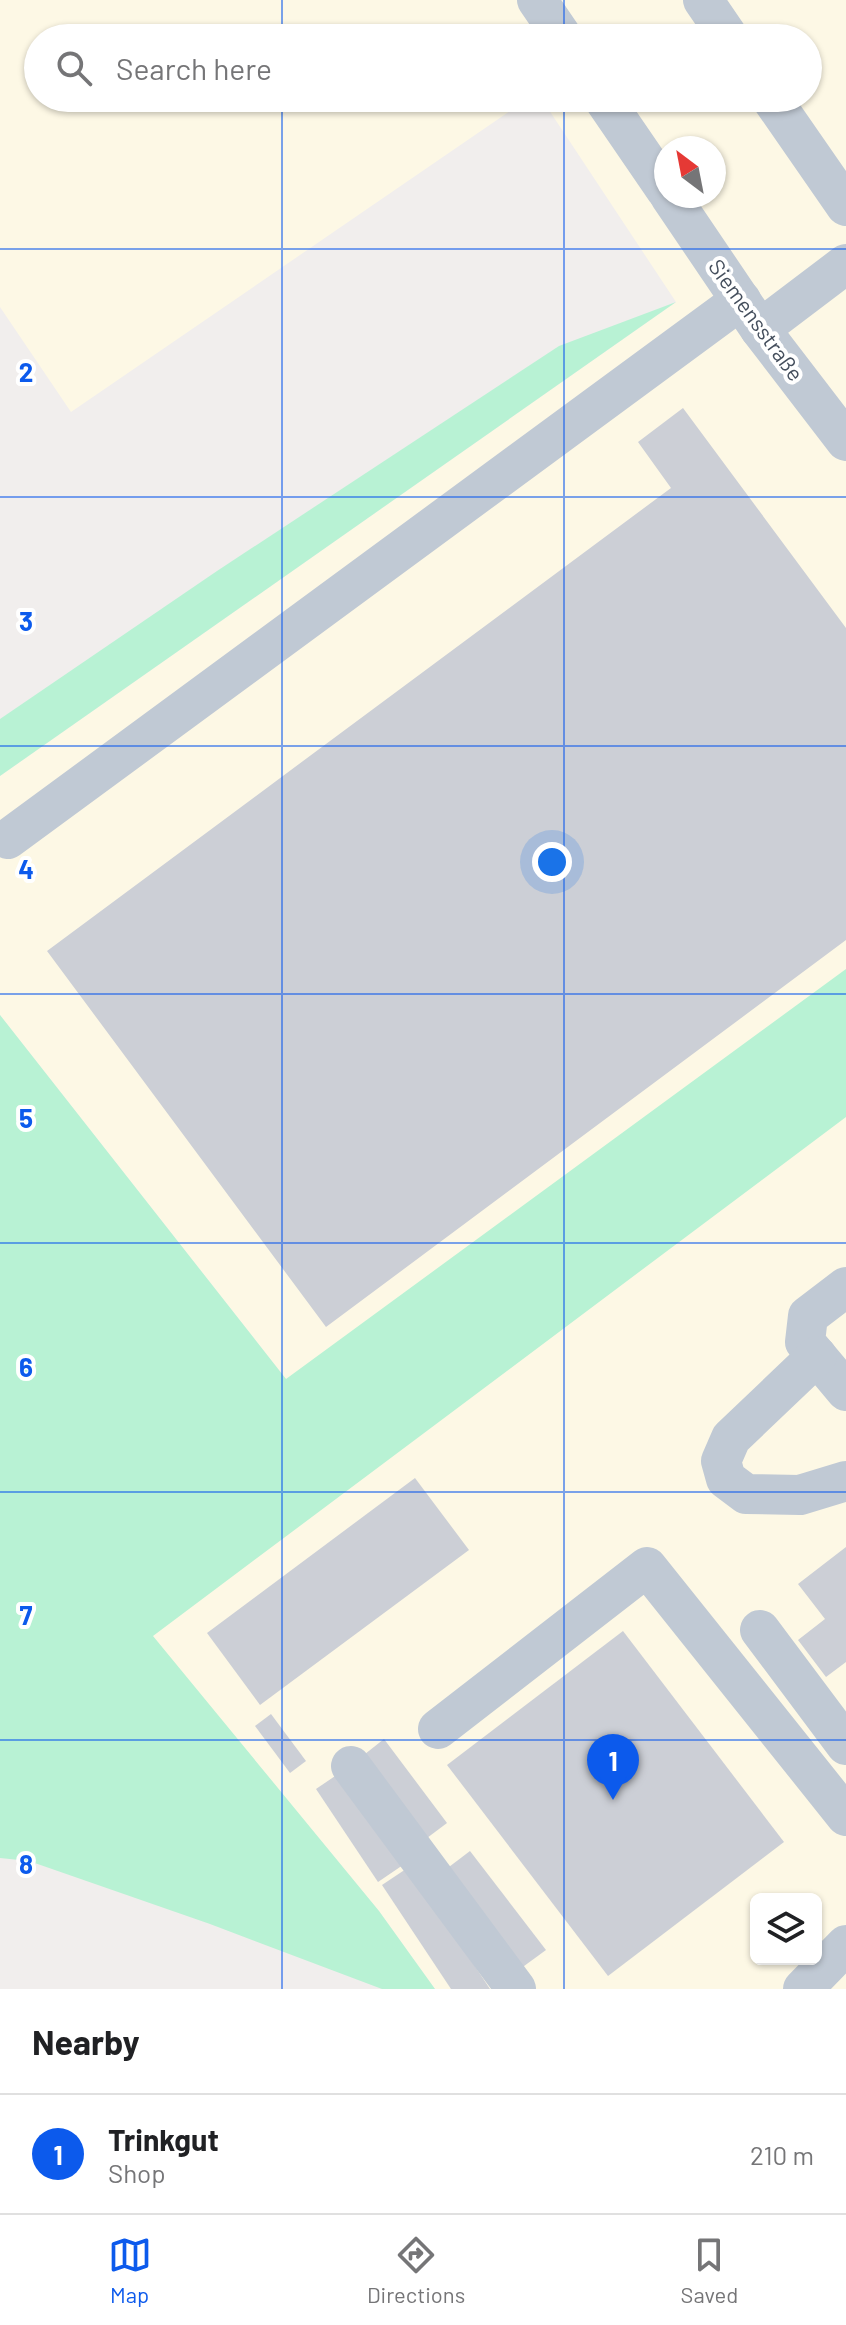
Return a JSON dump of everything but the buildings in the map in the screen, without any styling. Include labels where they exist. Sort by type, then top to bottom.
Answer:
[{"type":"street","points":[[537,0],[553,24]]},
{"type":"street","points":[[703,0],[719,24]]},
{"type":"street","points":[[613,112],[654,172]]},
{"type":"street","points":[[781,112],[846,206]]},
{"type":"street","name":"Siemensstraße","points":[[678,208],[750,315],[843,433]]},
{"type":"street","points":[[8,839],[750,315],[846,264]]},
{"type":"street","points":[[846,1287],[808,1316],[805,1342],[846,1391]]},
{"type":"street","points":[[817,1356],[731,1438],[721,1461],[726,1479],[746,1494],[800,1495],[846,1481]]},
{"type":"street","points":[[438,1729],[647,1567],[846,1816]]},
{"type":"street","points":[[760,1630],[846,1745]]},
{"type":"street","points":[[351,1766],[516,1989]]},
{"type":"street","points":[[803,1989],[846,1945]]},
{"type":"shaded area","points":[[0,0],[846,0],[846,1989],[435,1989],[379,1911],[152,1636],[286,1379],[0,1015],[0,776],[676,302],[550,112],[822,112],[822,24],[24,24],[24,112],[509,112],[71,412],[0,307]]},
{"type":"green space","points":[[676,302],[0,776],[0,719],[217,571],[559,346]]},
{"type":"green space","points":[[846,969],[846,1117],[153,1636],[379,1911],[435,1989],[382,1989],[210,1924],[29,1861],[0,1858],[0,1015],[286,1379]]},
{"type":"place","name":"Trinkgut","points":[[613,1800]]}]
